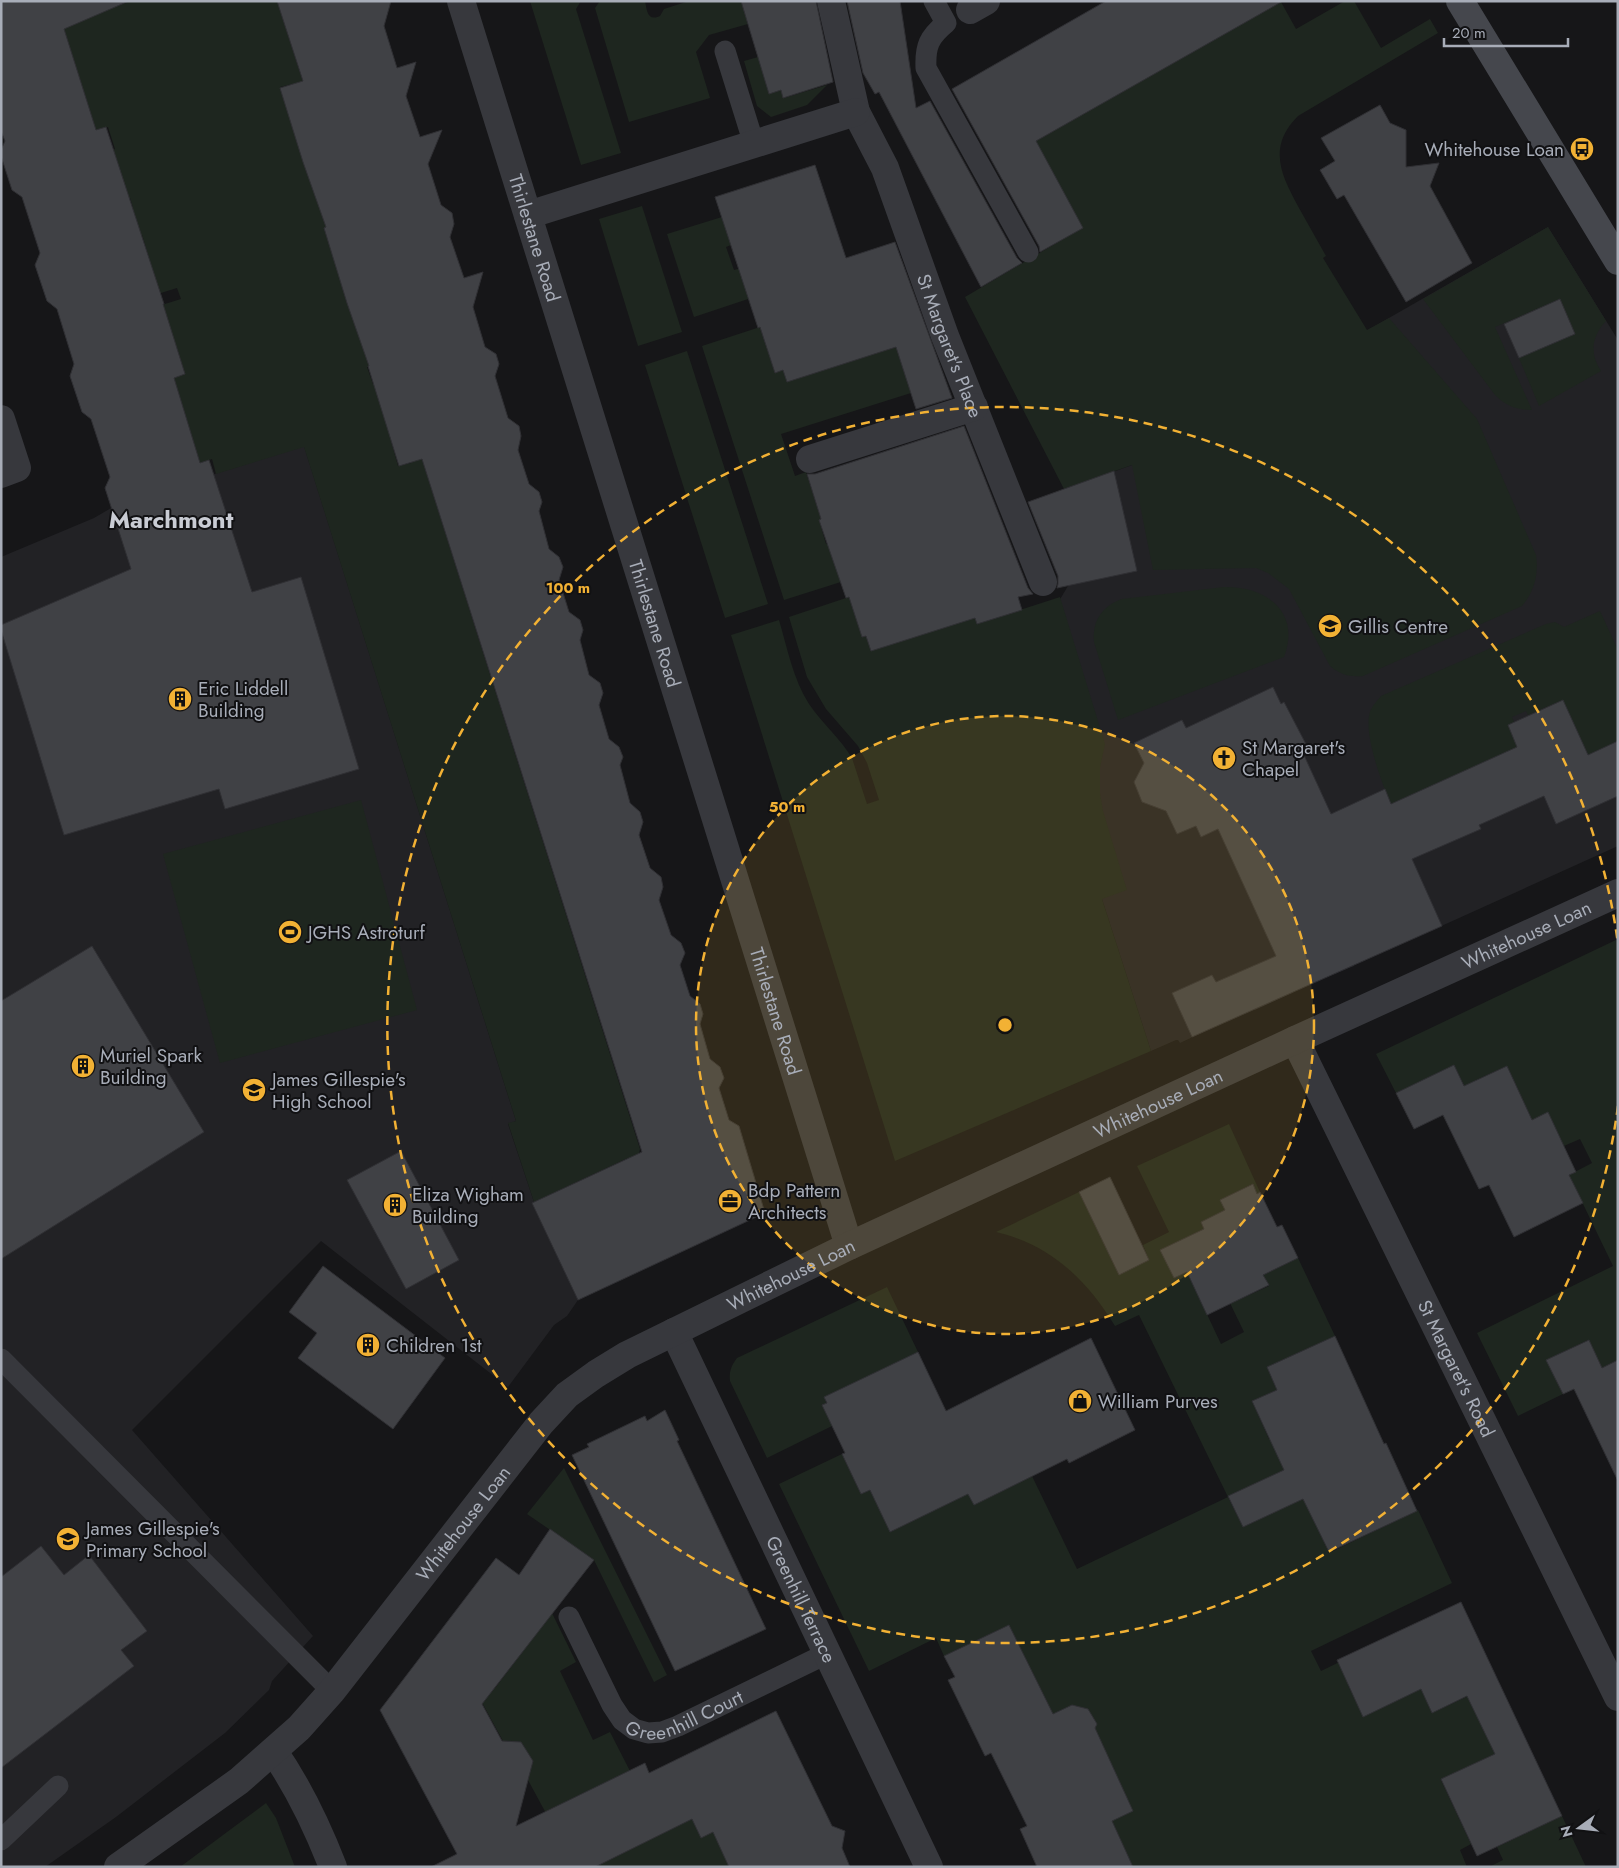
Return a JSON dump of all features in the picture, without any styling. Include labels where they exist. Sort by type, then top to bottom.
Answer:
[{"type":"street","name":"Thirlestane Road","points":[[461,1],[849,1246]]},
{"type":"street","name":"St Margaret's Place","points":[[831,1],[856,112],[885,168],[946,336],[1043,582]]},
{"type":"street","points":[[1460,1],[1618,261]]},
{"type":"street","points":[[528,216],[856,112]]},
{"type":"street","points":[[810,459],[974,408]]},
{"type":"street","points":[[1,419],[9,471]]},
{"type":"street","name":"Whitehouse Loan","points":[[118,1867],[239,1781],[299,1728],[332,1691],[541,1423],[567,1396],[596,1374],[627,1355],[849,1246],[1618,893]]},
{"type":"street","name":"St Margaret's Road","points":[[1295,1040],[1618,1697]]},
{"type":"street","name":"Greenhill Terrace","points":[[674,1332],[928,1867]]},
{"type":"street","points":[[274,1752],[301,1794],[333,1867]]},
{"type":"lane","points":[[934,1],[946,23]]},
{"type":"lane","points":[[978,6],[937,30],[929,40],[925,55],[926,68],[1028,252]]},
{"type":"lane","points":[[725,52],[754,144]]},
{"type":"lane","points":[[1,1359],[332,1691]]},
{"type":"lane","name":"Greenhill Court","points":[[569,1617],[612,1706],[622,1720],[634,1729],[648,1733],[662,1732],[678,1726],[826,1654]]},
{"type":"lane","points":[[1,1840],[58,1786]]},
{"type":"shaded area","points":[[89,1],[115,1],[117,6],[129,1],[277,1],[304,85],[296,88],[292,84],[280,87],[307,173],[349,225],[324,228],[329,244],[352,236],[345,297],[351,313],[381,362],[367,367],[373,384],[396,377],[401,433],[390,437],[398,466],[411,463],[414,456],[420,453],[640,1149],[637,1162],[628,1158],[534,1202],[508,1123],[516,1121],[304,447],[216,474],[212,459],[200,463],[174,378],[185,374],[177,348],[165,351],[152,308],[181,299],[177,288],[148,297],[150,261],[142,235],[130,238],[121,212],[133,208],[130,198],[118,201],[103,153],[115,149],[108,127],[96,130],[65,32],[56,34]]},
{"type":"shaded area","points":[[530,1],[581,1],[576,9],[621,153],[581,165]]},
{"type":"shaded area","points":[[600,1],[645,1],[648,14],[656,17],[660,16],[664,9],[689,1],[746,1],[744,11],[748,24],[709,35],[696,52],[710,98],[629,122],[595,8]]},
{"type":"shaded area","points":[[1345,1],[1354,1],[1381,48],[1430,19],[1438,33],[1298,116],[1288,128],[1280,150],[1283,173],[1293,196],[1326,256],[1323,258],[1367,330],[1389,318],[1477,419],[1536,555],[1537,562],[1536,576],[1532,589],[1522,606],[1363,676],[1349,676],[1338,672],[1330,666],[1289,589],[1268,573],[1256,568],[1153,570],[1132,465],[1064,489],[965,297],[1082,228],[1034,142],[1281,2],[1296,29]]},
{"type":"shaded area","points":[[758,57],[769,94],[781,90],[784,98],[827,85],[807,105],[771,117],[757,106],[744,61]]},
{"type":"shaded area","points":[[642,206],[682,332],[638,346],[599,219]]},
{"type":"shaded area","points":[[722,217],[731,245],[726,247],[734,270],[741,268],[751,298],[694,317],[667,234]]},
{"type":"shaded area","name":"Gillis Centre","points":[[1548,227],[1618,340],[1618,846],[1406,942],[1406,940],[1353,963],[1354,966],[1330,976],[1329,973],[1291,991],[1292,993],[1255,1010],[1254,1008],[1180,1043],[1176,1040],[1151,1051],[1081,834],[1059,601],[1068,586],[1047,496],[1132,465]]},
{"type":"shaded area","points":[[1548,227],[1606,321],[1595,339],[1594,345],[1595,358],[1601,371],[1539,406],[1519,358],[1575,334],[1560,299],[1495,327],[1532,410],[1521,409],[1508,405],[1495,395],[1423,299]]},
{"type":"shaded area","points":[[760,327],[775,373],[783,370],[787,382],[896,347],[911,393],[781,434],[795,476],[806,472],[821,519],[819,520],[826,544],[832,542],[844,581],[784,600],[702,346]]},
{"type":"shaded area","points":[[687,351],[768,604],[725,618],[645,365]]},
{"type":"shaded area","name":"James Gillespie's High School","points":[[304,446],[516,1121],[508,1124],[534,1202],[532,1203],[578,1300],[567,1316],[554,1325],[508,1387],[321,1241],[132,1430],[313,1636],[272,1681],[269,1690],[225,1733],[116,1817],[45,1867],[1,1867],[1,557],[94,518],[118,504]]},
{"type":"shaded area","points":[[1224,587],[1253,591],[1266,597],[1276,605],[1284,615],[1288,627],[1288,641],[1284,657],[1118,720],[1094,642],[1095,627],[1100,615],[1109,606],[1122,599]]},
{"type":"shaded area","points":[[849,597],[863,637],[975,618],[977,624],[1060,597],[1105,744],[1100,768],[1100,793],[1103,811],[1127,890],[1102,899],[1151,1051],[895,1161],[731,635],[779,620],[791,663],[803,694],[814,711],[852,758],[867,804],[879,800],[867,763],[858,746],[826,709],[807,677],[789,617]]},
{"type":"shaded area","points":[[1600,611],[1618,650],[1618,741],[1588,755],[1563,700],[1528,715],[1526,711],[1512,717],[1514,722],[1508,725],[1522,745],[1391,804],[1379,772],[1369,732],[1370,712],[1381,696],[1546,624],[1555,622],[1564,627]]},
{"type":"shaded area","name":"JGHS Astroturf","points":[[361,800],[417,1010],[220,1063],[163,854]]},
{"type":"shaded area","points":[[1618,939],[1618,1360],[1602,1368],[1588,1340],[1547,1360],[1563,1394],[1518,1416],[1477,1333],[1613,1266],[1569,1175],[1592,1163],[1580,1139],[1564,1146],[1548,1113],[1532,1120],[1507,1066],[1476,1080],[1483,1096],[1472,1101],[1454,1065],[1396,1093],[1376,1054]]},
{"type":"shaded area","points":[[1229,1124],[1260,1192],[1257,1194],[1252,1184],[1221,1200],[1225,1210],[1201,1222],[1204,1229],[1161,1250],[1174,1278],[1187,1272],[1221,1344],[1244,1332],[1229,1301],[1238,1300],[1269,1286],[1263,1275],[1298,1258],[1335,1336],[1267,1367],[1277,1390],[1252,1401],[1269,1439],[1368,1410],[1376,1426],[1228,1497],[1139,1315],[1115,1326],[1092,1293],[1065,1266],[1034,1246],[996,1232],[1079,1192],[1119,1274],[1149,1260],[1143,1245],[1169,1232],[1137,1166]]},
{"type":"shaded area","points":[[887,1287],[918,1352],[825,1398],[832,1426],[767,1458],[730,1381],[730,1372],[737,1358]]},
{"type":"shaded area","points":[[842,1454],[861,1494],[870,1490],[891,1532],[962,1480],[974,1504],[1032,1476],[1077,1569],[1228,1497],[1243,1527],[1287,1506],[1302,1495],[1329,1553],[1418,1510],[1452,1583],[1311,1651],[1321,1671],[1395,1635],[1348,1685],[1363,1716],[1421,1689],[1432,1713],[1498,1682],[1516,1719],[1486,1734],[1495,1754],[1441,1780],[1471,1844],[1460,1850],[1467,1867],[1133,1867],[1112,1821],[1043,1790],[1096,1724],[1088,1709],[1072,1705],[1053,1714],[1009,1625],[944,1656],[936,1638],[869,1671],[779,1484]]},
{"type":"shaded area","points":[[564,1468],[667,1675],[654,1682],[594,1560],[527,1514]]},
{"type":"shaded area","points":[[552,1613],[576,1662],[560,1671],[593,1740],[610,1732],[630,1771],[569,1800],[548,1817],[528,1780],[533,1761],[521,1742],[503,1741],[479,1697],[495,1688]]},
{"type":"shaded area","points":[[266,1803],[276,1818],[295,1867],[180,1867]]},
{"type":"shaded area","points":[[767,1805],[750,1867],[568,1867],[600,1864],[692,1819],[701,1837]]},
{"type":"shaded area","points":[[1562,1816],[1586,1867],[1489,1867],[1503,1860],[1497,1847]]},
{"type":"building","points":[[1,1],[129,1],[64,29],[96,130],[106,127],[164,304],[185,374],[174,378],[200,463],[209,460],[252,592],[301,577],[359,769],[225,809],[219,789],[64,835],[1,625],[131,569],[105,488],[110,477],[91,419],[82,412],[70,376],[74,364],[57,309],[47,301],[35,265],[40,253],[22,197],[12,190],[1,156],[1,150],[5,141],[1,131]]},
{"type":"building","points":[[277,1],[391,1],[384,26],[397,68],[416,62],[406,96],[420,137],[442,130],[428,164],[441,205],[452,213],[454,224],[450,237],[464,278],[483,272],[473,307],[485,347],[496,354],[499,364],[495,376],[508,418],[519,426],[521,436],[518,450],[529,484],[539,492],[542,502],[539,511],[549,549],[559,557],[563,567],[559,580],[569,612],[580,620],[583,630],[580,640],[589,675],[600,683],[603,693],[599,705],[609,739],[619,747],[623,757],[620,765],[630,803],[640,812],[643,822],[639,835],[650,868],[661,877],[663,887],[659,900],[671,935],[681,943],[685,953],[680,965],[690,996],[700,1004],[703,1014],[700,1024],[710,1059],[720,1067],[724,1078],[719,1088],[729,1120],[739,1126],[765,1213],[578,1300],[532,1203],[642,1152],[422,459],[399,466],[369,366],[347,303],[324,228],[326,227],[280,88],[303,81]]},
{"type":"building","points":[[741,1],[816,1],[833,82],[783,98],[781,90],[769,94]]},
{"type":"building","points":[[847,1],[900,1],[916,108],[930,101],[1017,258],[1022,263],[981,287],[879,92],[875,94],[863,73]]},
{"type":"building","points":[[1106,1],[1283,1],[1036,141],[1083,228],[1040,252],[1039,246],[952,89]]},
{"type":"building","points":[[1380,105],[1390,123],[1406,130],[1406,167],[1439,163],[1430,186],[1472,263],[1406,302],[1344,195],[1337,199],[1320,170],[1335,161],[1321,138]]},
{"type":"building","points":[[815,165],[846,258],[895,242],[952,398],[916,409],[896,347],[787,382],[783,370],[775,373],[760,327],[758,328],[715,197]]},
{"type":"building","points":[[1560,299],[1575,334],[1519,358],[1504,324]]},
{"type":"building","points":[[964,426],[1028,588],[1033,594],[1018,597],[1022,610],[977,624],[975,618],[871,651],[866,636],[862,637],[849,597],[846,598],[819,520],[821,519],[807,474],[815,474]]},
{"type":"building","points":[[1114,471],[1137,571],[1057,588],[1058,576],[1028,502]]},
{"type":"building","points":[[1273,687],[1281,704],[1284,702],[1309,750],[1303,753],[1331,814],[1385,789],[1391,804],[1517,747],[1508,725],[1563,700],[1588,755],[1618,741],[1618,796],[1556,824],[1544,796],[1479,825],[1481,829],[1412,859],[1442,926],[1192,1037],[1172,993],[1212,975],[1216,982],[1276,956],[1218,829],[1201,837],[1196,826],[1177,834],[1166,811],[1142,802],[1134,782],[1144,763],[1134,743],[1182,720],[1186,728]]},
{"type":"building","name":"Muriel Spark Building","points":[[92,946],[204,1132],[1,1259],[1,1001]]},
{"type":"building","points":[[1454,1065],[1464,1086],[1507,1066],[1532,1120],[1548,1112],[1576,1172],[1569,1175],[1583,1203],[1514,1237],[1489,1185],[1479,1189],[1443,1115],[1414,1129],[1396,1093]]},
{"type":"building","name":"Eliza Wigham Building","points":[[401,1151],[459,1260],[406,1289],[347,1180]]},
{"type":"building","points":[[1110,1177],[1149,1260],[1119,1275],[1079,1192]]},
{"type":"building","points":[[1253,1184],[1257,1194],[1260,1192],[1277,1227],[1282,1225],[1298,1258],[1263,1275],[1269,1285],[1207,1315],[1187,1272],[1174,1278],[1160,1250],[1204,1229],[1201,1222],[1225,1210],[1220,1200]]},
{"type":"building","name":"Children 1st","points":[[323,1266],[445,1358],[393,1429],[298,1358],[317,1333],[289,1312]]},
{"type":"building","points":[[1335,1336],[1417,1511],[1329,1552],[1303,1499],[1243,1527],[1228,1496],[1284,1470],[1252,1401],[1277,1390],[1267,1367]]},
{"type":"building","points":[[1091,1338],[1135,1430],[1069,1463],[1067,1459],[974,1505],[968,1494],[890,1532],[870,1490],[861,1494],[842,1454],[845,1453],[822,1405],[827,1403],[824,1397],[918,1352],[946,1411]]},
{"type":"building","points":[[1589,1340],[1602,1368],[1618,1360],[1618,1481],[1574,1389],[1563,1394],[1546,1360]]},
{"type":"building","points":[[665,1410],[679,1440],[677,1441],[766,1629],[675,1671],[572,1455],[589,1447],[587,1444],[645,1416],[647,1421]]},
{"type":"building","points":[[550,1529],[594,1560],[482,1704],[502,1741],[521,1742],[533,1761],[516,1826],[645,1763],[649,1773],[776,1711],[832,1826],[845,1831],[842,1848],[850,1867],[729,1867],[713,1832],[701,1838],[692,1819],[595,1867],[431,1867],[457,1854],[380,1710],[496,1558],[519,1575]]},
{"type":"building","points":[[41,1546],[64,1575],[89,1555],[147,1631],[121,1650],[134,1666],[1,1768],[1,1577]]},
{"type":"building","points":[[1461,1602],[1562,1816],[1477,1856],[1441,1779],[1495,1754],[1467,1696],[1432,1713],[1421,1689],[1363,1717],[1337,1660]]},
{"type":"building","points":[[1009,1625],[1053,1714],[1072,1705],[1088,1709],[1097,1724],[1095,1728],[1133,1811],[1112,1821],[1133,1867],[1037,1867],[1020,1829],[1027,1826],[991,1753],[985,1756],[948,1680],[955,1677],[944,1656]]},
{"type":"place","name":"Whitehouse Loan","points":[[1582,149]]},
{"type":"place","name":"Gillis Centre","points":[[1330,626]]},
{"type":"place","name":"Eric Liddell Building","points":[[180,699]]},
{"type":"place","name":"St Margaret's Chapel","points":[[1224,758]]},
{"type":"place","name":"JGHS Astroturf","points":[[290,932]]},
{"type":"place","name":"Muriel Spark Building","points":[[83,1066]]},
{"type":"place","name":"James Gillespie's High School","points":[[254,1090]]},
{"type":"place","name":"Bdp Pattern Architects","points":[[730,1201]]},
{"type":"place","name":"Eliza Wigham Building","points":[[395,1205]]},
{"type":"place","name":"Children 1st","points":[[368,1345]]},
{"type":"place","name":"William Purves","points":[[1080,1401]]},
{"type":"place","name":"James Gillespie's Primary School","points":[[68,1539]]},
{"type":"district","name":"Marchmont","points":[[171,520]]}]
